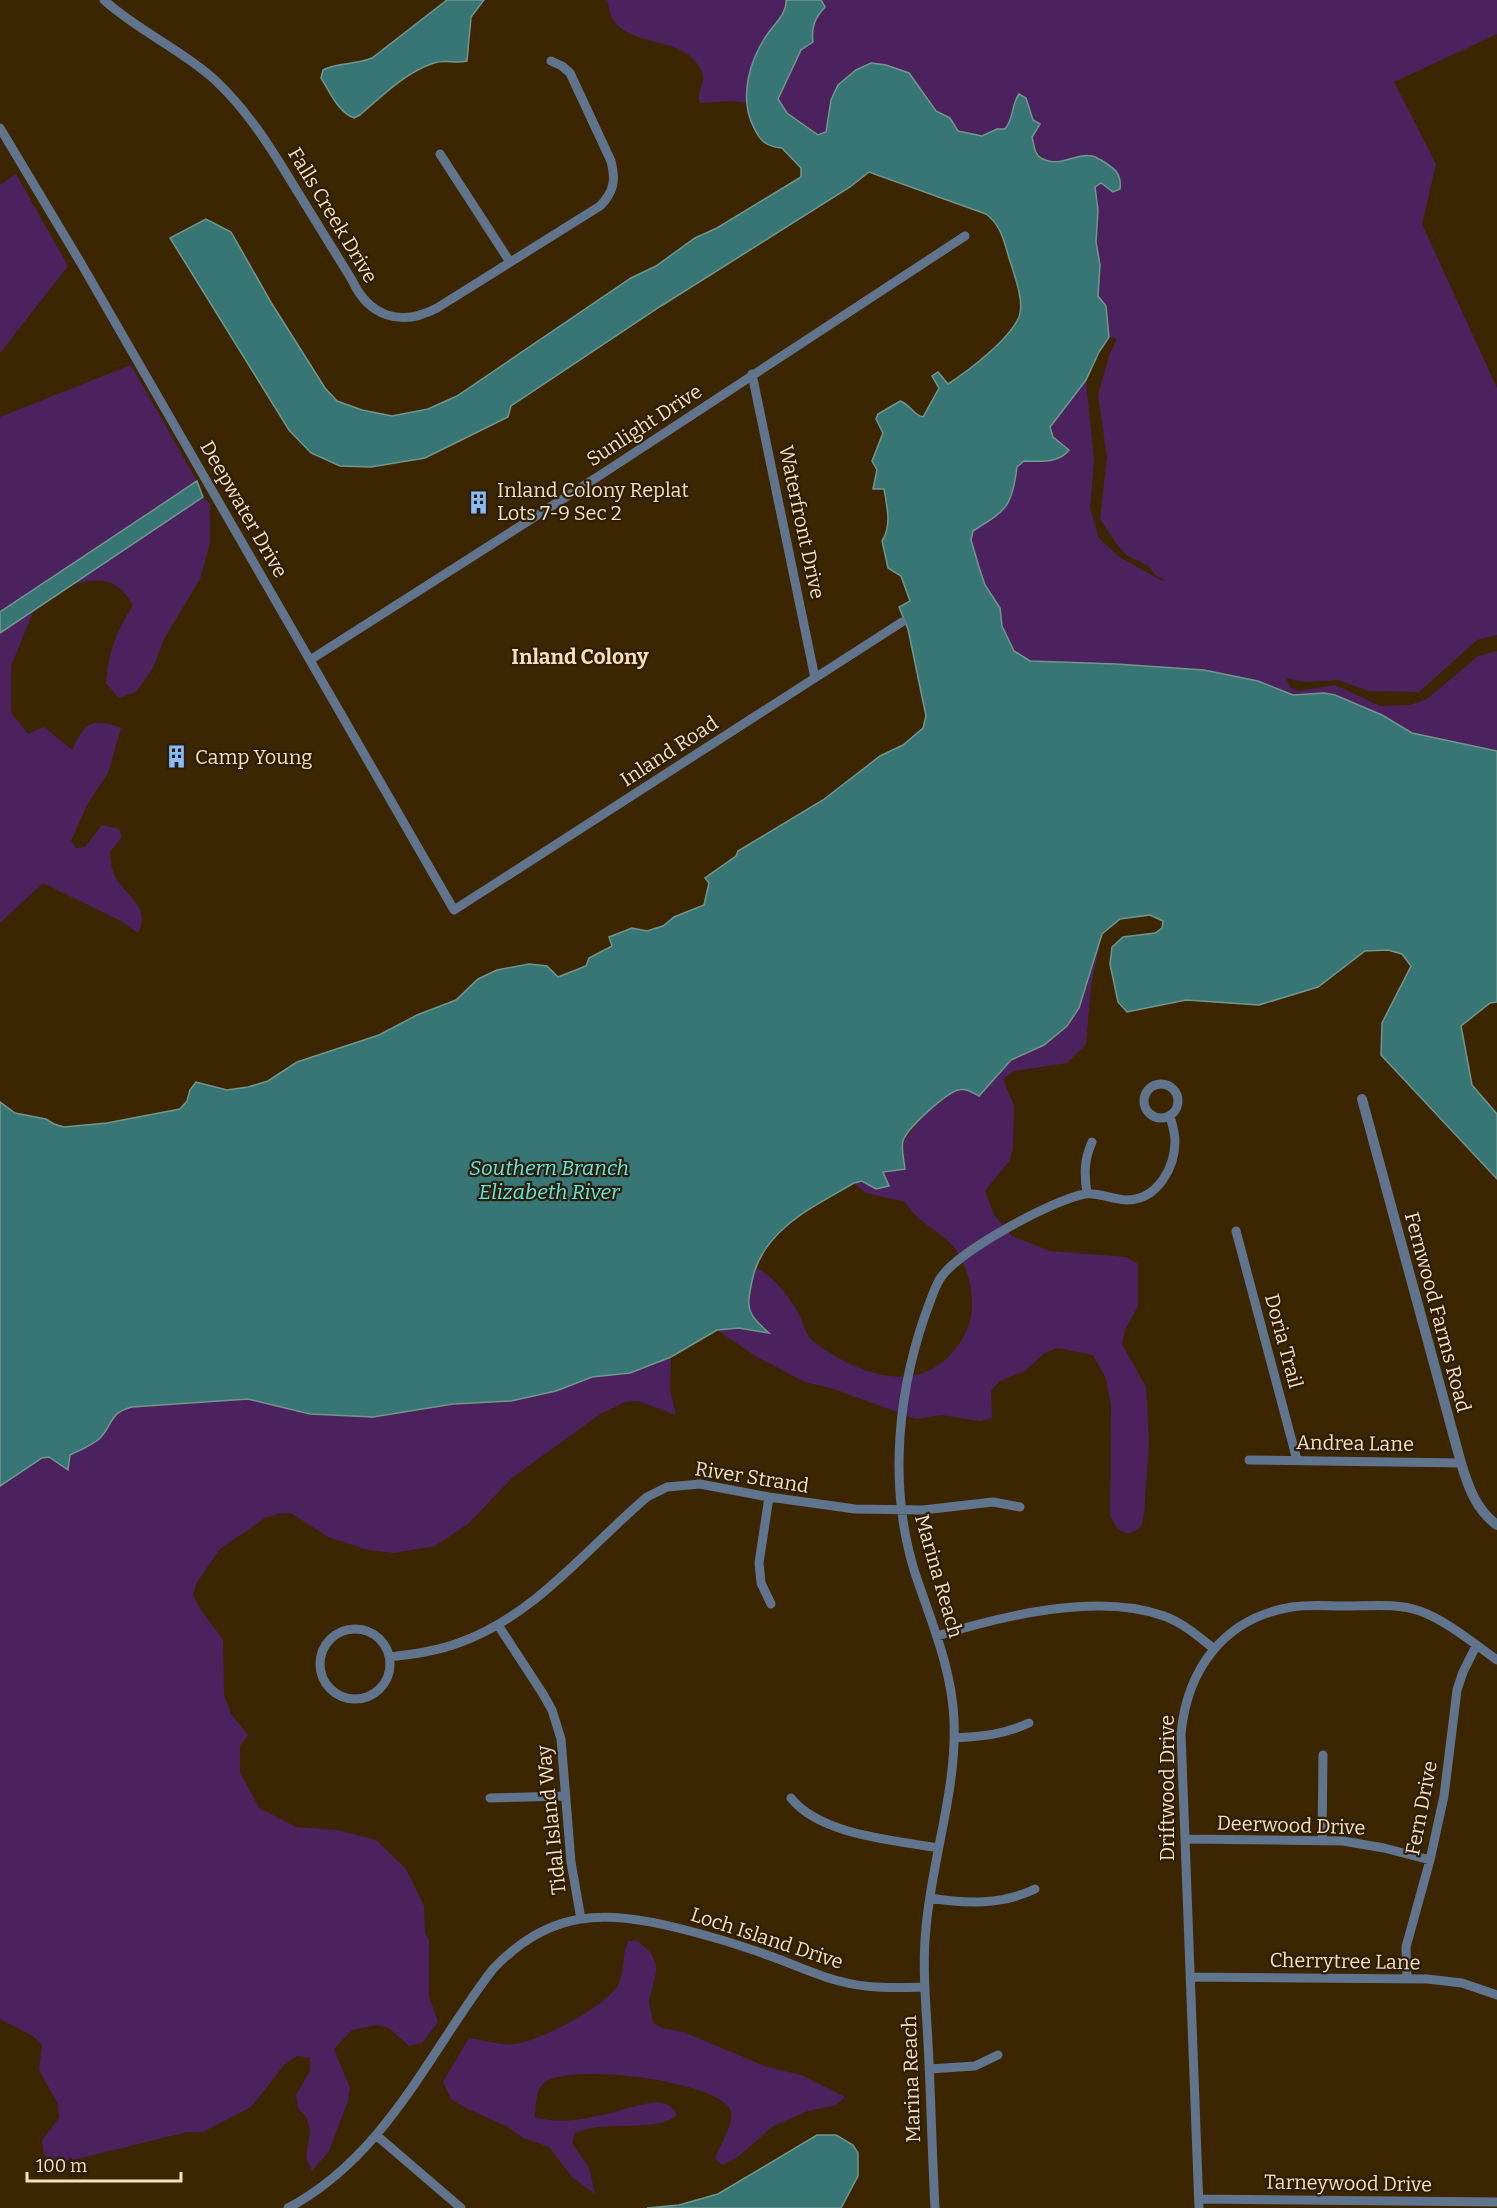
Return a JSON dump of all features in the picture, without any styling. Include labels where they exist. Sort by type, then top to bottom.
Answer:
[{"type":"street","name":"Falls Creek Drive","points":[[104,0],[130,20],[186,56],[215,80],[242,108],[265,138],[352,280],[358,294],[380,313],[394,317],[410,318],[424,315],[600,206],[609,197],[614,185],[611,160],[570,73],[551,61]]},
{"type":"street","name":"Deepwater Drive","points":[[0,128],[82,265],[454,910]]},
{"type":"street","points":[[440,154],[510,261]]},
{"type":"street","name":"Sunlight Drive","points":[[310,660],[602,474],[965,237]]},
{"type":"street","name":"Waterfront Drive","points":[[752,374],[815,678]]},
{"type":"street","name":"Inland Road","points":[[454,910],[902,622]]},
{"type":"street","name":"Fernwood Farms Road","points":[[1362,1099],[1461,1463],[1473,1496],[1482,1510],[1497,1525]]},
{"type":"street","name":"Marina Reach","points":[[934,2208],[926,1928],[952,1771],[955,1738],[952,1695],[938,1636],[905,1535],[898,1478],[900,1446],[914,1351],[922,1323],[942,1276],[969,1253],[1054,1204],[1087,1193],[1132,1200],[1144,1197],[1155,1189],[1173,1162],[1175,1138],[1170,1116]]},
{"type":"street","points":[[1087,1193],[1084,1169],[1086,1155],[1092,1142]]},
{"type":"street","name":"Doria Trail","points":[[1236,1231],[1297,1460]]},
{"type":"street","name":"Andrea Lane","points":[[1250,1460],[1461,1463]]},
{"type":"street","name":"River Strand","points":[[390,1658],[459,1643],[498,1625],[526,1607],[647,1497],[682,1484],[700,1484],[829,1507],[902,1512],[993,1502],[1020,1507]]},
{"type":"street","points":[[769,1497],[759,1563],[761,1583],[771,1604]]},
{"type":"street","name":"Driftwood Drive","points":[[1199,2204],[1181,1734],[1183,1714],[1191,1685],[1214,1649],[1238,1628],[1266,1614],[1294,1606],[1391,1606],[1419,1611],[1435,1618],[1497,1660]]},
{"type":"street","points":[[938,1636],[1015,1615],[1121,1607],[1148,1611],[1172,1620],[1193,1631],[1214,1649]]},
{"type":"street","name":"Tidal Island Way","points":[[498,1625],[552,1710],[561,1738],[571,1862],[581,1919]]},
{"type":"street","points":[[349,1629],[367,1630],[375,1635],[382,1641],[390,1658],[390,1667],[384,1684],[369,1696],[360,1698],[352,1699],[334,1692],[327,1686],[320,1669],[322,1651],[326,1643],[332,1636],[349,1629]]},
{"type":"street","name":"Fern Drive","points":[[1407,1979],[1405,1964],[1407,1941],[1430,1860],[1444,1796],[1457,1690],[1462,1672],[1476,1646]]},
{"type":"street","points":[[955,1738],[994,1736],[1010,1732],[1029,1723]]},
{"type":"street","points":[[1322,1841],[1323,1755]]},
{"type":"street","points":[[490,1798],[565,1796]]},
{"type":"street","points":[[791,1797],[806,1812],[824,1823],[880,1838],[938,1848]]},
{"type":"street","name":"Deerwood Drive","points":[[1185,1839],[1364,1843],[1430,1860]]},
{"type":"street","points":[[930,1898],[960,1902],[994,1902],[1016,1898],[1035,1888]]},
{"type":"street","name":"Loch Island Drive","points":[[288,2208],[339,2174],[376,2135],[415,2086],[493,1969],[529,1938],[550,1928],[601,1916],[642,1919],[714,1936],[846,1983],[886,1988],[926,1987]]},
{"type":"street","name":"Cherrytree Lane","points":[[1190,1977],[1444,1980],[1462,1983],[1497,1995]]},
{"type":"street","points":[[929,2069],[975,2066],[998,2055]]},
{"type":"street","points":[[376,2135],[461,2208]]},
{"type":"street","name":"Tarneywood Drive","points":[[1199,2204],[1497,2202]]},
{"type":"shaded area","points":[[607,0],[786,0],[787,6],[769,32],[748,76],[748,103],[731,101],[700,103],[699,95],[703,76],[694,60],[671,46],[644,39],[620,28],[611,16]]},
{"type":"shaded area","points":[[821,0],[1497,0],[1497,34],[1394,82],[1436,164],[1422,224],[1497,388],[1497,635],[1477,640],[1419,692],[1369,691],[1338,680],[1304,682],[1286,678],[1291,688],[1299,691],[1335,685],[1380,706],[1410,705],[1427,699],[1478,656],[1497,651],[1497,751],[1412,733],[1382,715],[1335,695],[1324,693],[1293,695],[1258,681],[1204,670],[1030,661],[1014,651],[1002,626],[1000,608],[985,585],[971,540],[973,531],[993,518],[1010,500],[1017,467],[1024,461],[1051,461],[1068,451],[1053,437],[1050,427],[1086,380],[1094,460],[1090,508],[1099,538],[1119,557],[1161,580],[1167,581],[1155,575],[1149,566],[1128,556],[1118,546],[1100,519],[1107,457],[1098,395],[1109,356],[1117,338],[1109,337],[1106,306],[1098,296],[1100,265],[1096,242],[1098,210],[1095,187],[1101,183],[1079,156],[1057,162],[1050,161],[1039,154],[1035,148],[1033,123],[1026,98],[1014,100],[1010,124],[1005,129],[997,129],[982,136],[958,131],[953,122],[934,109],[909,73],[831,100],[826,132],[818,135],[787,112],[778,99],[801,50],[812,34],[815,19],[824,7]]},
{"type":"shaded area","points":[[16,174],[68,266],[0,353],[0,185]]},
{"type":"shaded area","points":[[131,365],[197,481],[0,612],[0,417]]},
{"type":"shaded area","points":[[203,497],[210,504],[210,543],[200,579],[164,639],[153,668],[136,692],[119,698],[106,683],[107,671],[114,642],[133,605],[121,590],[108,582],[93,581],[74,584]]},
{"type":"shaded area","points":[[34,610],[11,666],[11,713],[28,734],[44,727],[72,750],[85,728],[90,725],[103,723],[121,728],[108,773],[87,805],[71,841],[76,848],[85,847],[102,825],[119,829],[122,837],[110,852],[111,863],[117,880],[140,910],[142,917],[138,933],[123,922],[43,883],[0,923],[0,633]]},
{"type":"shaded area","points":[[1102,934],[1091,986],[1086,1044],[1067,1063],[1014,1071],[1003,1079],[1014,1106],[1013,1147],[1010,1160],[985,1191],[994,1215],[1012,1236],[1050,1251],[1126,1257],[1138,1264],[1138,1306],[1125,1330],[1122,1344],[1146,1387],[1149,1443],[1141,1527],[1128,1534],[1117,1528],[1110,1516],[1111,1405],[1106,1378],[1093,1355],[1057,1348],[1045,1353],[1025,1371],[1000,1381],[991,1391],[992,1418],[980,1421],[942,1415],[916,1419],[834,1389],[805,1382],[757,1357],[717,1330],[739,1328],[768,1333],[752,1317],[747,1303],[755,1266],[769,1276],[786,1294],[812,1340],[851,1364],[870,1372],[890,1376],[909,1376],[927,1372],[944,1361],[965,1335],[971,1316],[971,1287],[959,1255],[945,1238],[912,1212],[905,1202],[866,1193],[854,1183],[862,1181],[876,1189],[889,1185],[883,1172],[918,1123],[940,1100],[951,1092],[962,1089],[980,1096],[1011,1060],[1044,1045],[1079,1008]]},
{"type":"shaded area","points":[[671,1357],[670,1389],[676,1415],[638,1401],[625,1402],[600,1414],[512,1478],[468,1524],[435,1546],[394,1553],[368,1550],[328,1537],[291,1513],[265,1518],[220,1549],[197,1582],[193,1595],[223,1640],[224,1695],[231,1714],[248,1735],[240,1746],[240,1772],[259,1808],[296,1827],[338,1830],[376,1840],[406,1869],[424,1906],[425,1933],[429,1940],[429,1996],[438,2022],[422,2043],[409,2046],[389,2028],[377,2025],[352,2030],[334,2049],[350,2088],[348,2101],[329,2151],[312,2171],[306,2158],[310,2131],[307,2118],[298,2108],[296,2095],[310,2071],[310,2058],[297,2056],[285,2064],[251,2107],[203,2132],[187,2132],[53,2165],[44,2154],[42,2140],[59,2118],[58,2104],[39,2070],[42,2045],[33,2036],[0,2019],[0,1486],[38,1460],[86,1448],[98,1439],[118,1414],[132,1407],[248,1399],[310,1414],[511,1401],[556,1391],[592,1377],[630,1373]]},
{"type":"shaded area","points":[[628,1941],[638,1941],[651,1953],[656,1964],[649,2001],[653,2023],[662,2028],[684,2032],[764,2066],[801,2075],[845,2097],[836,2105],[808,2111],[773,2126],[738,2157],[722,2165],[715,2158],[729,2128],[731,2111],[721,2100],[674,2083],[643,2078],[582,2074],[559,2077],[544,2083],[536,2099],[535,2117],[564,2121],[594,2117],[654,2102],[668,2105],[677,2115],[655,2124],[600,2127],[575,2133],[572,2143],[589,2168],[595,2194],[572,2177],[549,2147],[523,2138],[508,2127],[451,2099],[443,2082],[469,2038],[498,2044],[526,2042],[555,2030],[586,2013],[611,1994],[618,1985]]},
{"type":"water","points":[[447,0],[484,0],[471,17],[467,61],[438,62],[414,72],[354,118],[343,111],[321,78],[323,70],[372,58]]},
{"type":"water","name":"Southern Branch Elizabeth River","points":[[786,0],[821,0],[825,7],[814,23],[813,42],[801,50],[778,99],[787,113],[818,135],[826,132],[831,100],[838,85],[856,70],[871,63],[886,65],[909,73],[936,111],[950,118],[958,131],[982,136],[997,129],[1005,129],[1019,94],[1026,98],[1033,120],[1040,124],[1032,137],[1036,151],[1041,158],[1055,162],[1086,155],[1093,156],[1113,168],[1120,179],[1120,189],[1113,192],[1101,183],[1095,187],[1098,210],[1096,242],[1100,265],[1098,296],[1106,306],[1109,337],[1086,380],[1050,427],[1053,437],[1069,450],[1054,460],[1024,461],[1017,467],[1013,491],[1006,506],[973,531],[971,540],[985,585],[1000,608],[1002,626],[1014,651],[1030,661],[1204,670],[1258,681],[1293,695],[1324,693],[1335,695],[1382,715],[1412,733],[1497,751],[1497,1002],[1490,1003],[1461,1026],[1472,1085],[1497,1114],[1497,1179],[1381,1055],[1382,1023],[1411,966],[1402,954],[1388,950],[1365,951],[1318,987],[1259,1005],[1186,1000],[1127,1012],[1118,1002],[1110,964],[1112,947],[1123,937],[1155,933],[1162,928],[1163,921],[1150,915],[1120,919],[1102,934],[1079,1008],[1067,1026],[1044,1045],[1011,1060],[979,1096],[966,1090],[958,1090],[927,1112],[911,1128],[903,1141],[905,1169],[883,1172],[889,1186],[876,1189],[862,1181],[854,1183],[791,1222],[766,1248],[752,1281],[749,1305],[756,1321],[769,1333],[739,1328],[717,1330],[671,1357],[630,1373],[592,1377],[556,1391],[511,1401],[453,1404],[373,1417],[310,1414],[248,1399],[132,1407],[115,1416],[96,1441],[70,1455],[68,1470],[49,1457],[42,1458],[0,1486],[0,1102],[15,1113],[46,1119],[64,1127],[107,1123],[180,1109],[187,1101],[190,1090],[196,1082],[227,1090],[268,1081],[297,1062],[379,1035],[417,1015],[456,1000],[478,979],[497,970],[529,964],[547,966],[558,977],[586,966],[589,958],[612,946],[609,937],[632,928],[647,931],[663,926],[674,917],[704,905],[709,883],[705,878],[736,856],[738,851],[823,800],[880,756],[903,745],[923,728],[926,716],[908,629],[899,607],[910,601],[901,576],[888,568],[882,541],[888,522],[884,489],[873,489],[877,470],[872,461],[883,433],[876,419],[878,414],[900,401],[923,417],[939,388],[932,376],[938,372],[948,384],[997,345],[1019,317],[1021,304],[1016,280],[999,228],[986,214],[869,172],[850,187],[661,306],[511,406],[508,417],[425,458],[371,467],[340,466],[311,453],[289,430],[170,238],[206,219],[231,232],[272,304],[325,388],[337,401],[362,410],[392,416],[428,409],[457,396],[631,278],[656,266],[695,238],[717,228],[801,177],[801,168],[782,148],[768,145],[759,136],[749,116],[747,104],[748,78],[756,54],[783,13]]},
{"type":"water","points":[[197,481],[203,497],[0,633],[0,612]]},
{"type":"water","points":[[817,2135],[836,2135],[853,2145],[858,2153],[858,2176],[841,2208],[647,2208],[679,2205],[718,2194]]},
{"type":"place","name":"Inland Colony Replat Lots 7-9 Sec 2","points":[[479,502]]},
{"type":"place","name":"Camp Young","points":[[177,757]]},
{"type":"district","name":"Inland Colony","points":[[580,657]]}]
